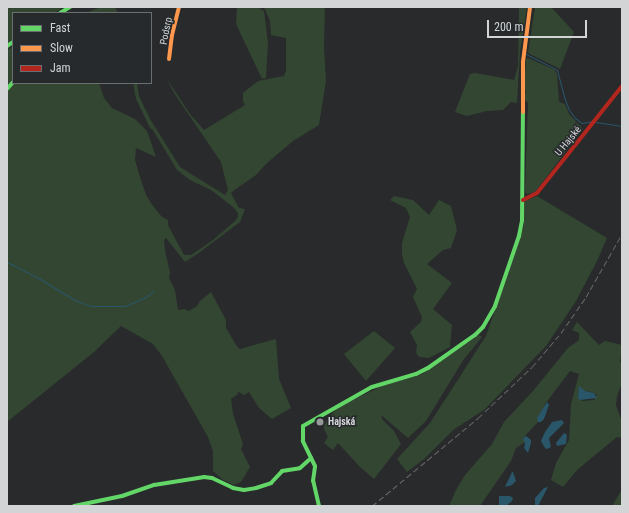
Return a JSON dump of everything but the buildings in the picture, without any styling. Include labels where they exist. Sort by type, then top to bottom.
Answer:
[{"type":"street","name":"Podsrp","points":[[169,59],[172,35],[179,7]]},
{"type":"street","points":[[319,506],[313,481],[315,466],[303,440],[303,426],[310,419],[372,387],[416,374],[428,368],[466,342],[483,327],[495,306],[519,236],[523,200],[523,62],[530,7]]},
{"type":"street","name":"U Hajské","points":[[523,200],[532,198],[537,193],[622,86]]},
{"type":"street","points":[[74,506],[122,496],[154,485],[204,477],[212,478],[233,488],[244,490],[256,488],[271,483],[282,471],[300,468],[312,458]]},
{"type":"green space","points":[[7,7],[63,7],[56,12],[12,12],[12,40],[7,43]]},
{"type":"green space","points":[[101,7],[115,7],[118,12],[88,12]]},
{"type":"green space","points":[[237,7],[258,7],[264,11],[268,43],[266,78],[262,79],[236,24]]},
{"type":"green space","points":[[261,7],[325,7],[324,48],[326,81],[319,125],[293,141],[267,163],[256,175],[231,193],[239,208],[245,209],[240,222],[200,252],[185,262],[166,238],[164,240],[170,272],[169,278],[175,290],[178,310],[184,309],[189,311],[197,306],[200,301],[211,292],[226,320],[226,328],[238,348],[240,349],[276,339],[279,379],[291,408],[272,419],[259,408],[249,392],[244,395],[237,391],[238,394],[231,399],[233,414],[243,444],[241,449],[250,467],[241,482],[234,485],[223,480],[213,471],[213,451],[208,437],[162,356],[153,344],[121,326],[94,352],[7,422],[7,50],[12,47],[12,84],[99,84],[104,98],[112,108],[135,119],[147,131],[156,157],[136,148],[135,160],[146,195],[162,217],[168,220],[168,225],[184,255],[191,255],[213,240],[235,221],[238,217],[238,213],[233,207],[211,190],[190,180],[177,170],[153,130],[150,128],[136,99],[133,84],[137,84],[139,96],[150,119],[180,167],[225,195],[228,190],[221,162],[174,93],[167,79],[190,114],[204,130],[245,105],[243,101],[243,93],[258,81],[284,76],[286,71],[286,38],[271,35],[270,21],[265,9]]},
{"type":"green space","points":[[519,7],[527,7],[520,52],[517,103],[511,102],[503,110],[487,111],[467,116],[455,112],[470,74],[475,73],[514,80],[518,66]]},
{"type":"green space","points":[[535,7],[551,7],[574,32],[560,69],[528,53]]},
{"type":"green space","points":[[528,58],[555,70],[557,74],[559,102],[565,104],[569,114],[583,129],[535,192],[527,194],[525,192],[528,103],[524,99],[526,91],[524,89],[526,59]]},
{"type":"green space","points":[[394,196],[413,200],[429,215],[439,200],[451,206],[457,230],[451,248],[443,250],[427,264],[452,283],[433,309],[452,325],[450,347],[429,358],[419,357],[416,353],[417,345],[410,332],[421,322],[422,317],[413,297],[417,289],[404,263],[402,254],[402,243],[410,217],[406,208],[390,200]]},
{"type":"green space","points":[[537,196],[607,238],[597,261],[576,301],[546,346],[484,410],[453,430],[424,459],[407,472],[397,459],[430,423],[486,336],[524,225],[525,201]]},
{"type":"green space","points":[[577,322],[599,345],[605,341],[622,345],[620,361],[622,366],[622,383],[617,396],[616,405],[622,422],[622,438],[617,437],[595,455],[577,470],[563,487],[551,480],[556,463],[569,440],[571,404],[579,374],[570,371],[545,404],[538,422],[523,438],[525,442],[516,448],[511,461],[480,506],[449,506],[465,475],[492,444],[504,422],[533,391],[568,348],[579,340],[579,333],[572,330]],"holes":[[[579,390],[592,392],[597,395],[594,400],[582,401],[578,395]]]},
{"type":"green space","points":[[374,331],[395,348],[366,381],[344,354]]},
{"type":"green space","points":[[479,335],[482,337],[464,359],[426,421],[408,438],[381,415],[382,419],[394,431],[401,444],[374,479],[360,467],[338,443],[333,450],[324,443],[328,437],[324,429],[324,424],[338,407],[382,386],[422,374]]},
{"type":"green space","points":[[622,488],[622,506],[612,506],[621,491]]},
{"type":"water","points":[[579,386],[585,391],[594,393],[597,398],[580,400],[578,398]]},
{"type":"water","points":[[547,402],[549,405],[544,419],[541,422],[538,422],[537,418]]},
{"type":"water","points":[[562,420],[564,423],[549,438],[551,447],[547,449],[545,448],[541,441],[545,432],[552,422]]},
{"type":"water","points":[[564,433],[567,435],[566,444],[557,446],[556,443]]},
{"type":"water","points":[[526,436],[531,440],[528,453],[524,448],[525,444],[523,438]]},
{"type":"water","points":[[512,472],[516,481],[512,485],[505,487]]},
{"type":"water","points":[[548,487],[538,506],[535,506],[535,498],[544,488]]},
{"type":"water","points":[[499,496],[510,496],[513,498],[512,501],[506,506],[499,506]]},
{"type":"waterway","points":[[526,54],[557,70],[569,110],[575,118],[582,123],[593,121]]},
{"type":"waterway","points":[[596,122],[622,126]]},
{"type":"waterway","points":[[7,262],[35,276],[75,300],[91,306],[125,306],[144,298],[154,291]]},
{"type":"railway","points":[[372,506],[478,418],[532,367],[561,333],[586,297],[622,234]]},
{"type":"traffic: fast","points":[[62,12],[70,7]]},
{"type":"traffic: fast","points":[[7,46],[12,43]]},
{"type":"traffic: fast","points":[[7,89],[12,83]]},
{"type":"traffic: fast","points":[[319,506],[313,481],[315,466],[303,441],[303,426],[372,387],[416,374],[428,368],[475,335],[483,327],[495,306],[519,236],[522,220],[523,112]]},
{"type":"traffic: fast","points":[[74,506],[122,496],[154,485],[204,477],[212,478],[233,488],[244,490],[256,488],[271,483],[282,471],[300,468],[311,458]]},
{"type":"traffic: slow","points":[[169,59],[172,35],[179,7]]},
{"type":"traffic: slow","points":[[523,112],[523,62],[530,7]]},
{"type":"traffic: jam","points":[[523,200],[537,193],[622,86]]},
{"type":"place","name":"Hajská","points":[[320,422]]}]
